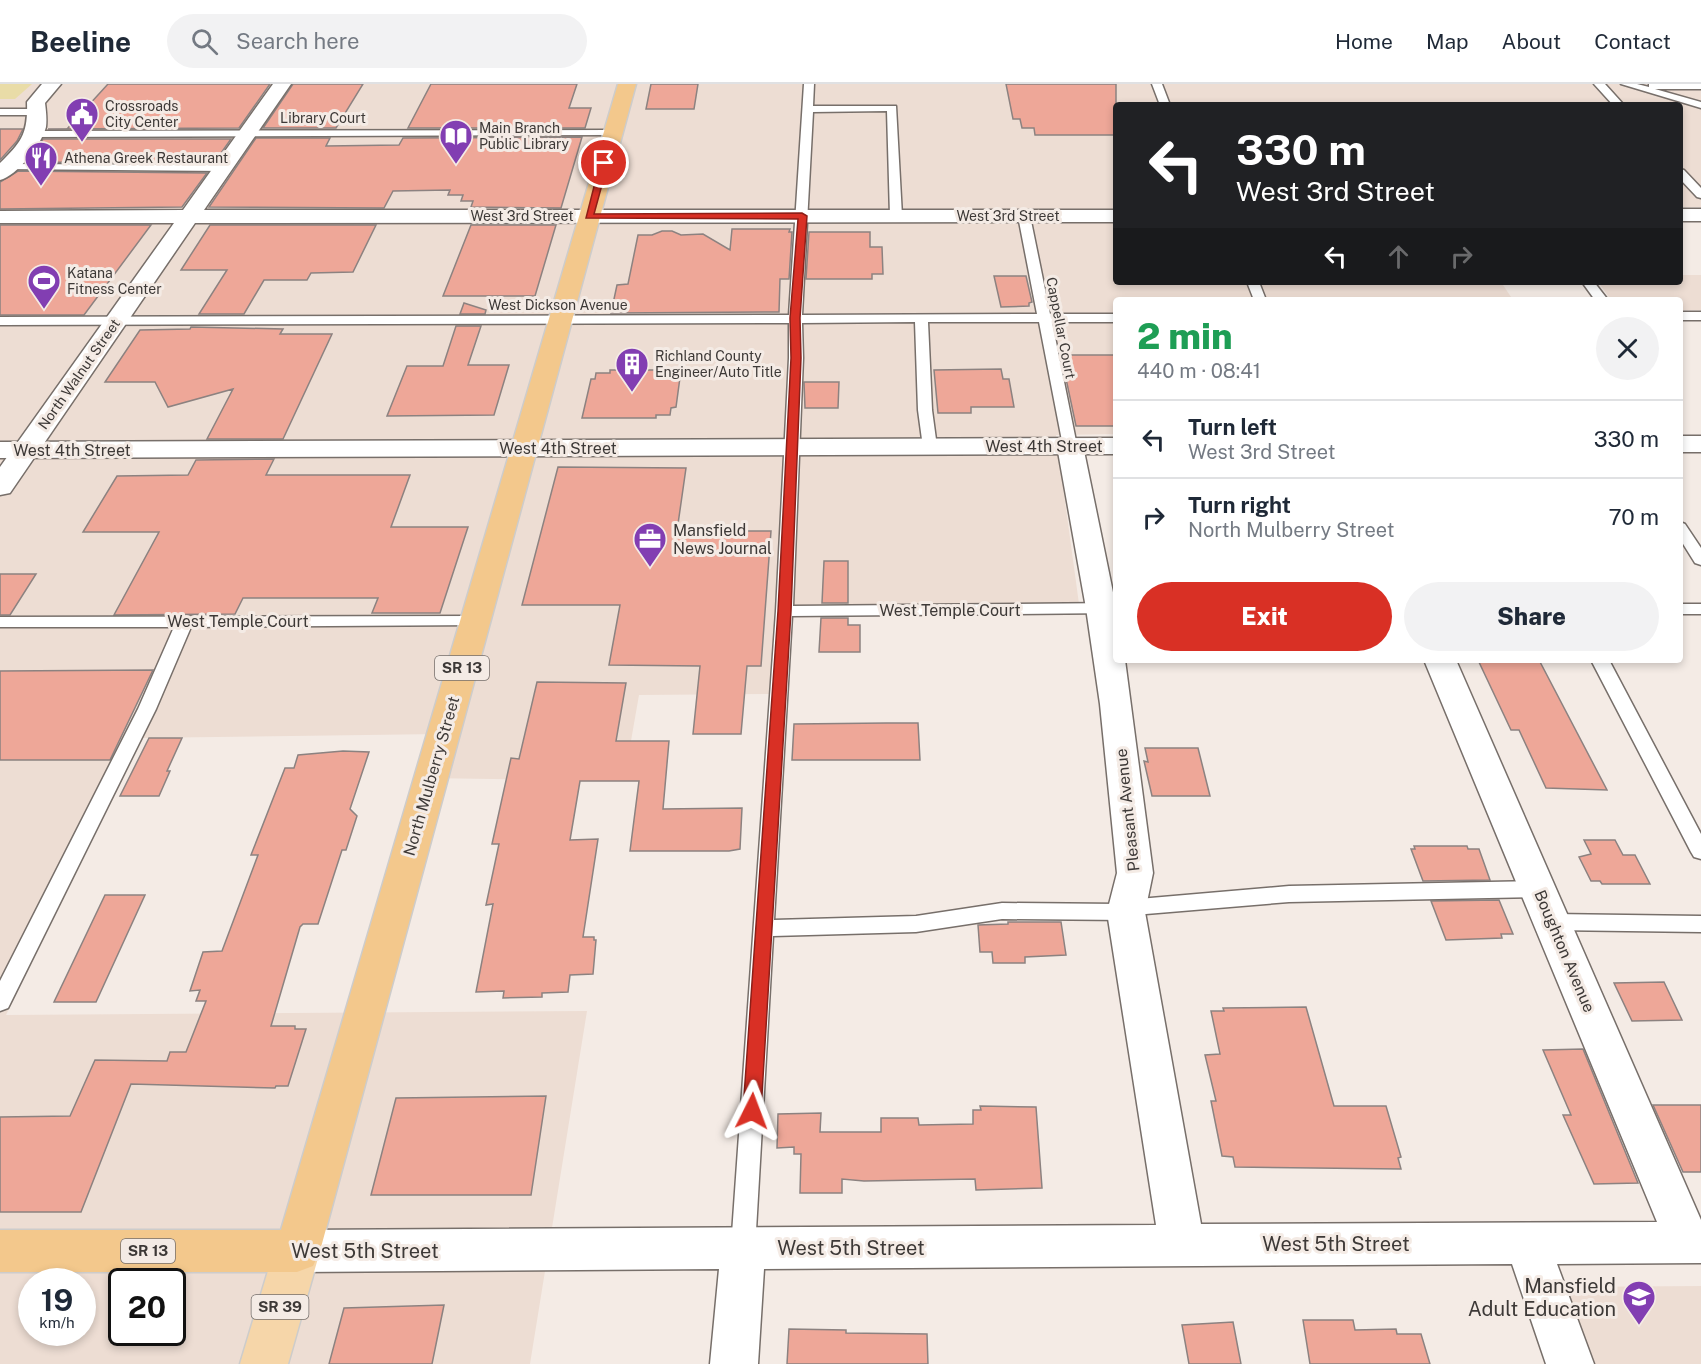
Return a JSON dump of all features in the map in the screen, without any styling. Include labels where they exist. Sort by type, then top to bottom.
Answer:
[{"type":"highway","name":"North Mulberry Street","points":[[297,1251],[627,84]]},
{"type":"highway","name":"West 5th Street","points":[[0,1251],[297,1251]]},
{"type":"main road","name":"North Mulberry Street","points":[[264,1364],[297,1251]]},
{"type":"street","points":[[3,170],[26,147],[33,134],[37,112],[36,102],[52,84]]},
{"type":"street","name":"North Walnut Street","points":[[0,487],[13,450],[116,321],[282,84]]},
{"type":"street","points":[[1683,215],[1701,215]]},
{"type":"street","name":"West 3rd Street","points":[[0,217],[1113,216]]},
{"type":"street","points":[[1683,444],[1701,444]]},
{"type":"street","name":"Pleasant Avenue","points":[[1070,446],[1108,608],[1135,873],[1126,910],[1182,1245]]},
{"type":"street","name":"West 4th Street","points":[[13,450],[1113,446]]},
{"type":"street","name":"Boughton Avenue","points":[[1441,663],[1545,905],[1695,1242]]},
{"type":"street","name":"West 5th Street","points":[[297,1251],[1695,1242]]},
{"type":"street","points":[[1527,1243],[1570,1364]]},
{"type":"street","points":[[734,1364],[743,1248]]},
{"type":"lane","points":[[743,1248],[784,611],[796,358],[795,318],[809,84]]},
{"type":"lane","points":[[1157,84],[1164,102]]},
{"type":"lane","points":[[1599,84],[1615,102]]},
{"type":"lane","points":[[1628,85],[1701,86]]},
{"type":"lane","points":[[1628,85],[1701,105]]},
{"type":"lane","points":[[808,109],[892,108],[896,216]]},
{"type":"lane","points":[[0,112],[37,112]]},
{"type":"lane","name":"Library Court","points":[[33,134],[613,133]]},
{"type":"lane","points":[[3,170],[224,168]]},
{"type":"lane","points":[[1683,175],[1701,195]]},
{"type":"lane","name":"Cappellar Court","points":[[1024,216],[1070,446]]},
{"type":"lane","points":[[1590,285],[1600,297]]},
{"type":"lane","points":[[1683,316],[1701,316]]},
{"type":"lane","points":[[921,318],[925,410],[930,447]]},
{"type":"lane","name":"West Dickson Avenue","points":[[0,321],[1113,318]]},
{"type":"lane","points":[[1683,532],[1701,560]]},
{"type":"lane","name":"West Temple Court","points":[[784,611],[1108,608]]},
{"type":"lane","points":[[1683,609],[1701,609]]},
{"type":"lane","points":[[0,1002],[147,709],[185,621]]},
{"type":"lane","name":"West Temple Court","points":[[0,622],[475,621]]},
{"type":"lane","points":[[1602,663],[1701,852]]},
{"type":"lane","points":[[764,928],[916,924],[1002,911],[1126,910],[1289,894],[1545,905],[1701,924]]},
{"type":"shaded area","points":[[0,84],[1701,84],[1701,207],[1683,207],[1683,102],[1113,102],[1113,285],[1503,285],[1511,297],[1113,297],[1113,434],[1056,435],[1079,604],[776,605],[771,694],[639,695],[624,781],[425,778],[440,734],[136,738],[6,1015],[587,1011],[530,1364],[0,1364]]},
{"type":"shaded area","points":[[0,84],[32,84],[15,99],[0,99]]},
{"type":"shaded area","points":[[1683,275],[1701,275],[1701,310],[1683,310],[1683,297],[1609,297],[1600,285],[1683,285]]},
{"type":"shaded area","name":"Mansfield Adult Education","points":[[1701,1286],[1701,1364],[1592,1364],[1562,1287]]},
{"type":"building","points":[[108,84],[270,84],[239,128],[67,129]]},
{"type":"building","points":[[293,84],[363,84],[336,128],[263,128]]},
{"type":"building","points":[[431,84],[577,84],[569,108],[591,108],[585,128],[408,128]]},
{"type":"building","points":[[651,84],[698,84],[694,109],[646,109]]},
{"type":"building","points":[[1006,84],[1116,84],[1116,102],[1113,102],[1113,135],[1035,135],[1034,128],[1022,128],[1020,119],[1013,119]]},
{"type":"building","points":[[0,129],[23,129],[17,141],[0,160]]},
{"type":"building","name":"Main Branch Public Library","points":[[582,137],[561,208],[471,207],[473,201],[461,201],[463,195],[448,195],[450,190],[393,191],[384,208],[209,207],[256,138],[330,138],[326,146],[399,145],[403,138]]},
{"type":"building","points":[[43,139],[231,139],[214,163],[28,162]]},
{"type":"building","points":[[18,171],[207,173],[182,207],[0,209],[0,182]]},
{"type":"building","points":[[0,225],[151,225],[84,315],[0,315]]},
{"type":"building","points":[[210,225],[376,225],[353,272],[311,273],[307,280],[264,280],[244,314],[199,314],[227,270],[181,270]]},
{"type":"building","points":[[471,225],[556,225],[535,296],[443,296]]},
{"type":"building","points":[[732,229],[790,229],[789,232],[792,232],[789,279],[780,279],[779,312],[611,313],[617,285],[628,284],[638,235],[652,235],[662,231],[672,231],[681,235],[703,234],[730,250]]},
{"type":"building","points":[[809,232],[870,232],[870,247],[882,247],[883,274],[872,274],[872,279],[806,279]]},
{"type":"building","points":[[994,276],[1026,276],[1032,302],[1029,306],[1001,307]]},
{"type":"building","points":[[464,303],[486,310],[485,314],[460,314]]},
{"type":"building","points":[[456,326],[481,326],[468,365],[509,365],[494,415],[387,416],[407,366],[443,366]]},
{"type":"building","points":[[191,327],[283,329],[280,334],[332,334],[283,439],[207,439],[233,389],[168,407],[155,382],[105,382],[140,330],[190,329]]},
{"type":"building","points":[[1061,355],[1113,355],[1113,426],[1076,426]]},
{"type":"building","points":[[1001,369],[1003,379],[1009,379],[1014,407],[971,407],[971,413],[938,413],[934,370]]},
{"type":"building","name":"Richland County Engineer/Auto Title","points":[[610,370],[681,370],[676,407],[671,408],[670,415],[656,415],[656,418],[582,418],[591,379],[595,379],[596,373],[610,373]]},
{"type":"building","points":[[804,382],[839,382],[838,408],[805,408]]},
{"type":"building","points":[[274,459],[266,475],[410,475],[391,527],[468,527],[440,613],[372,613],[378,598],[243,598],[235,614],[114,615],[159,532],[83,532],[117,476],[188,475],[196,460]]},
{"type":"building","name":"Mansfield News Journal","points":[[558,467],[686,468],[677,531],[771,531],[761,666],[747,666],[741,734],[693,734],[700,666],[609,665],[620,605],[522,605]]},
{"type":"building","points":[[824,561],[848,561],[848,603],[822,603]]},
{"type":"building","points":[[0,574],[36,574],[10,615],[0,615]]},
{"type":"building","points":[[821,618],[848,618],[848,625],[860,625],[860,652],[819,652]]},
{"type":"building","points":[[1479,663],[1541,663],[1607,790],[1546,788],[1519,730],[1511,730]]},
{"type":"building","points":[[153,670],[110,760],[0,760],[0,671]]},
{"type":"building","points":[[537,682],[626,683],[616,741],[669,741],[663,809],[742,808],[740,849],[630,851],[639,781],[580,781],[570,840],[598,839],[583,937],[594,937],[596,940],[593,974],[570,975],[568,992],[542,993],[542,997],[503,998],[504,991],[476,992],[493,904],[486,905],[499,844],[492,844],[511,758],[519,759]]},
{"type":"building","points":[[918,723],[920,760],[792,760],[794,724]]},
{"type":"building","points":[[149,738],[182,738],[159,796],[120,796]]},
{"type":"building","points":[[1145,748],[1198,748],[1210,796],[1152,796],[1144,761],[1148,762]]},
{"type":"building","points":[[343,751],[369,752],[350,809],[357,816],[346,850],[342,850],[318,924],[303,924],[300,927],[271,1026],[295,1026],[295,1029],[306,1029],[288,1086],[276,1086],[275,1088],[131,1084],[81,1212],[0,1212],[0,1117],[70,1116],[95,1060],[167,1061],[170,1052],[186,1052],[206,1001],[196,1001],[200,990],[190,991],[203,952],[222,951],[258,855],[251,855],[285,768],[294,768],[298,755]]},
{"type":"building","points":[[1584,840],[1615,840],[1623,855],[1635,855],[1650,884],[1602,884],[1600,881],[1591,881],[1579,857],[1591,854]]},
{"type":"building","points":[[1414,846],[1467,846],[1468,849],[1479,849],[1490,880],[1423,881],[1411,849],[1415,849]]},
{"type":"building","points":[[105,895],[145,895],[96,1002],[54,1002]]},
{"type":"building","points":[[1499,900],[1513,934],[1501,934],[1502,938],[1446,940],[1431,901]]},
{"type":"building","points":[[1008,922],[1061,922],[1066,955],[1025,957],[1025,963],[993,963],[992,952],[980,952],[978,925],[1008,924]]},
{"type":"building","points":[[1664,982],[1682,1020],[1632,1021],[1614,983]]},
{"type":"building","points":[[1306,1007],[1334,1106],[1386,1106],[1401,1157],[1398,1158],[1401,1169],[1235,1167],[1233,1157],[1222,1156],[1211,1101],[1216,1101],[1205,1055],[1220,1054],[1211,1011],[1224,1011],[1223,1008]]},
{"type":"building","points":[[1583,1049],[1638,1183],[1594,1184],[1563,1115],[1571,1115],[1543,1050]]},
{"type":"building","points":[[546,1096],[531,1195],[371,1195],[396,1098]]},
{"type":"building","points":[[1653,1105],[1701,1105],[1701,1172],[1683,1172]]},
{"type":"building","points":[[980,1106],[1036,1107],[1042,1188],[976,1190],[975,1179],[864,1181],[842,1179],[842,1193],[800,1193],[801,1154],[794,1154],[794,1147],[777,1148],[778,1114],[821,1113],[820,1132],[881,1132],[881,1118],[918,1118],[919,1125],[973,1124],[973,1110],[981,1110]]},
{"type":"building","points":[[444,1305],[432,1364],[329,1364],[344,1308]]},
{"type":"building","points":[[1303,1320],[1353,1320],[1355,1330],[1396,1329],[1397,1334],[1421,1334],[1430,1364],[1310,1364]]},
{"type":"building","points":[[1233,1322],[1241,1364],[1189,1364],[1182,1325]]},
{"type":"building","points":[[789,1329],[846,1330],[846,1333],[927,1334],[928,1364],[787,1364]]},
{"type":"place","name":"Crossroads City Center","points":[[82,143]]},
{"type":"place","name":"Main Branch Public Library","points":[[456,165]]},
{"type":"place","name":"Athena Greek Restaurant","points":[[41,187]]},
{"type":"place","name":"Katana Fitness Center","points":[[44,310]]},
{"type":"place","name":"Richland County Engineer/Auto Title","points":[[632,393]]},
{"type":"place","name":"Mansfield News Journal","points":[[650,568]]},
{"type":"place","name":"Mansfield Adult Education","points":[[1639,1326]]},
{"type":"route","points":[[604,163],[589,216],[802,216],[795,318],[796,358],[784,611],[752,1111]]}]
